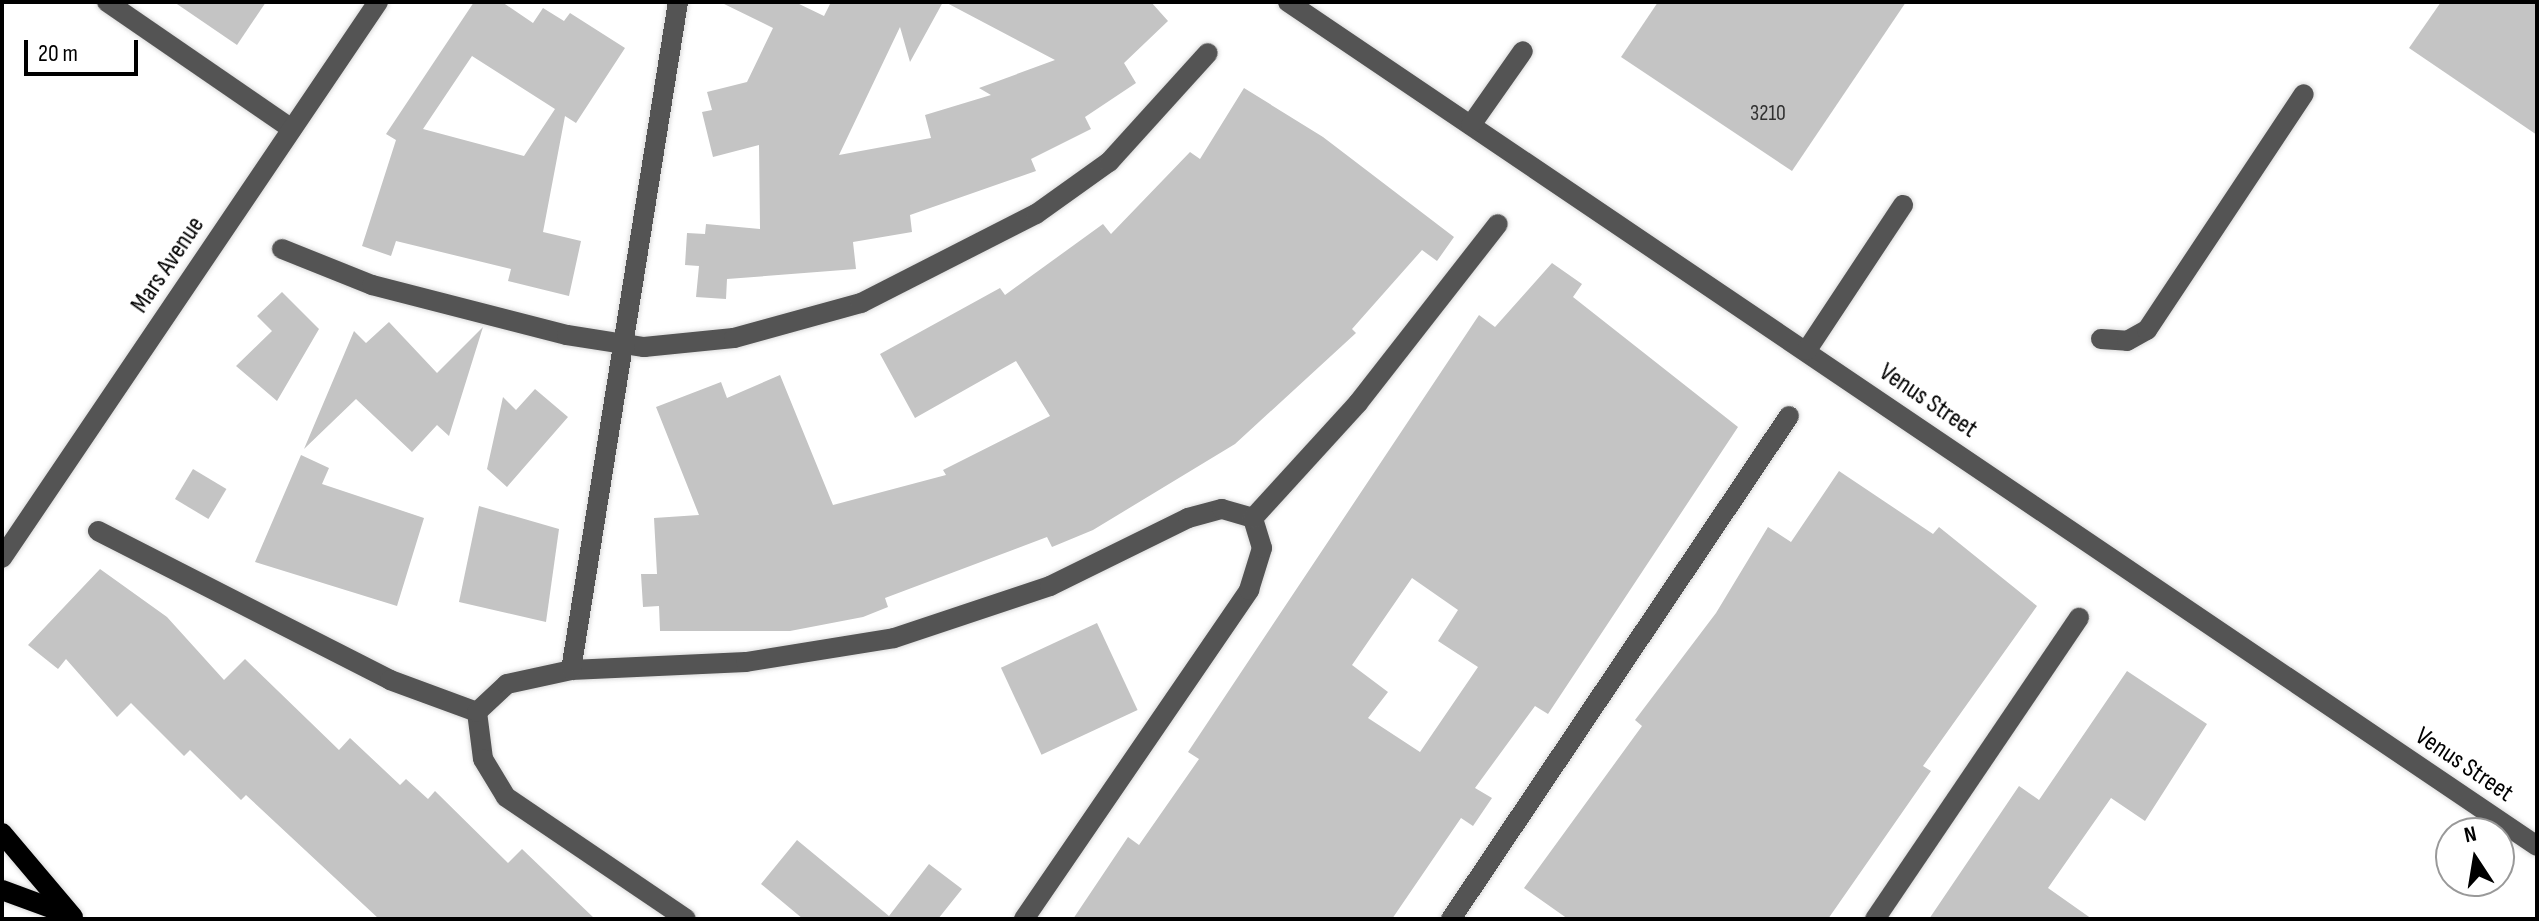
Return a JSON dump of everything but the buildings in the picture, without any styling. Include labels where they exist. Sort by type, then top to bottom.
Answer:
[{"type":"main road","points":[[2,833],[75,918]]},
{"type":"main road","points":[[2,890],[75,918]]},
{"type":"street","points":[[107,2],[292,129]]},
{"type":"street","name":"Mars Avenue","points":[[2,558],[378,2]]},
{"type":"street","points":[[571,670],[619,344],[678,2]]},
{"type":"street","name":"Venus Street","points":[[1288,2],[2537,846]]},
{"type":"street","points":[[1471,125],[1523,51]]},
{"type":"street","points":[[282,249],[424,301],[619,344],[734,338],[905,285],[1076,189],[1136,137],[1208,53]]},
{"type":"street","points":[[2101,339],[2127,341],[2147,330],[2304,94]]},
{"type":"street","points":[[1807,350],[1903,205]]},
{"type":"street","points":[[1253,518],[1358,403],[1498,224]]},
{"type":"street","points":[[1451,919],[1789,416]]},
{"type":"street","points":[[477,712],[507,684],[571,670],[746,662],[894,638],[1050,586],[1188,518],[1222,509],[1253,518]]},
{"type":"street","points":[[1024,919],[1249,590],[1262,548],[1253,518]]},
{"type":"street","points":[[98,531],[390,680],[477,712]]},
{"type":"street","points":[[1875,919],[2079,618]]},
{"type":"street","points":[[477,712],[483,759],[506,797],[686,919]]}]
